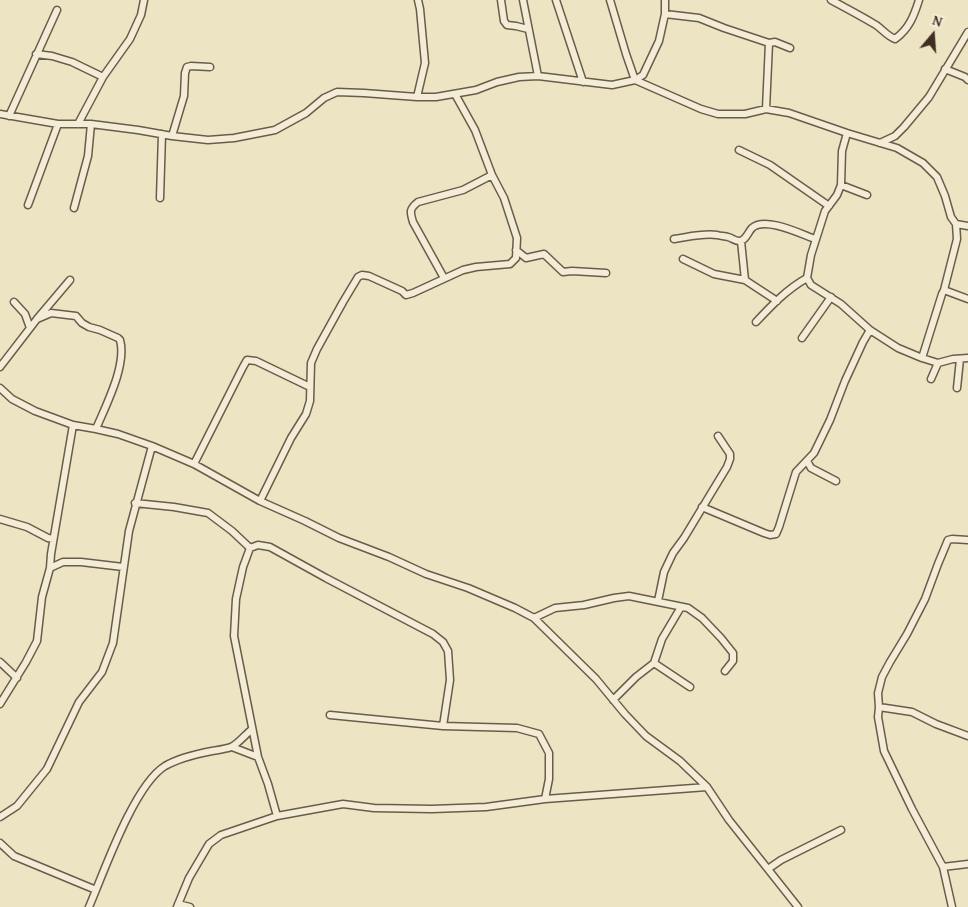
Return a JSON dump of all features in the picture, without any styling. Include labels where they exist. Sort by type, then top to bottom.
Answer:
[{"type":"street","points":[[78,124],[103,77],[123,55],[141,15],[144,0]]},
{"type":"street","points":[[417,97],[424,63],[418,0]]},
{"type":"street","points":[[501,0],[504,21],[507,25],[528,29]]},
{"type":"street","points":[[523,0],[538,76]]},
{"type":"street","points":[[556,0],[583,82]]},
{"type":"street","points":[[610,0],[635,80],[701,109],[718,114],[746,114],[766,109],[789,113],[896,148],[923,163],[937,177],[951,217],[956,224],[957,239],[944,290],[922,358]]},
{"type":"street","points":[[0,114],[58,124],[91,124],[208,140],[234,138],[275,130],[306,113],[324,98],[337,92],[436,97],[476,90],[497,82],[519,77],[538,76],[612,85],[635,80],[643,75],[659,41],[665,14],[665,0]]},
{"type":"street","points":[[831,0],[877,26],[895,39],[910,25],[919,0]]},
{"type":"street","points":[[9,116],[57,10]]},
{"type":"street","points":[[665,14],[699,18],[769,43],[775,42],[790,48]]},
{"type":"street","points":[[880,143],[895,136],[929,97],[968,32]]},
{"type":"street","points":[[766,109],[769,43]]},
{"type":"street","points":[[36,54],[52,56],[72,62],[103,77]]},
{"type":"street","points":[[172,136],[184,96],[186,67],[210,67]]},
{"type":"street","points":[[945,69],[968,80]]},
{"type":"street","points":[[260,501],[290,438],[306,414],[310,401],[311,363],[343,302],[358,278],[362,275],[369,276],[402,291],[406,295],[413,294],[463,270],[510,264],[516,258],[517,238],[504,198],[492,176],[475,130],[455,94]]},
{"type":"street","points":[[92,99],[96,108]]},
{"type":"street","points":[[28,205],[58,124]]},
{"type":"street","points":[[74,208],[88,156],[91,124]]},
{"type":"street","points":[[847,133],[842,150],[841,184],[837,195],[826,212],[815,239],[807,278],[811,285],[841,304],[870,330],[898,348],[938,363],[968,358]]},
{"type":"street","points":[[160,198],[162,134]]},
{"type":"street","points":[[739,150],[770,165],[829,206]]},
{"type":"street","points":[[444,278],[413,222],[410,213],[412,207],[418,202],[464,190],[492,176]]},
{"type":"street","points":[[841,184],[867,195]]},
{"type":"street","points":[[674,239],[711,234],[741,241],[744,240],[753,227],[766,223],[815,239]]},
{"type":"street","points":[[956,224],[968,226]]},
{"type":"street","points":[[741,241],[745,280]]},
{"type":"street","points":[[516,250],[526,258],[544,254],[563,272],[606,273]]},
{"type":"street","points":[[683,259],[714,274],[745,280],[777,301]]},
{"type":"street","points":[[756,322],[777,301],[798,283],[807,278]]},
{"type":"street","points":[[0,367],[70,280]]},
{"type":"street","points":[[944,290],[968,299]]},
{"type":"street","points":[[802,338],[831,297]]},
{"type":"street","points":[[14,302],[25,314],[30,328]]},
{"type":"street","points":[[37,319],[52,313],[76,316],[89,327],[120,340],[121,353],[118,375],[96,429]]},
{"type":"street","points":[[702,507],[764,533],[776,534],[796,472],[814,453],[822,438],[845,381],[870,330]]},
{"type":"street","points":[[957,388],[960,359]]},
{"type":"street","points":[[194,464],[247,360],[256,361],[310,387]]},
{"type":"street","points":[[930,379],[938,363]]},
{"type":"street","points":[[0,388],[12,399],[35,411],[73,425],[118,434],[152,446],[194,464],[260,501],[339,538],[389,557],[426,574],[468,588],[534,618],[596,679],[646,736],[680,761],[707,787],[729,820],[798,907]]},
{"type":"street","points":[[0,704],[37,641],[42,597],[50,568],[53,539],[73,425]]},
{"type":"street","points":[[658,601],[664,572],[673,553],[684,538],[730,459],[730,454],[718,436]]},
{"type":"street","points":[[0,817],[17,806],[47,769],[79,702],[102,672],[113,643],[129,531],[135,503],[152,446]]},
{"type":"street","points":[[807,461],[811,468],[836,481]]},
{"type":"street","points":[[135,503],[208,513],[232,531],[250,548]]},
{"type":"street","points":[[0,519],[27,527],[53,539]]},
{"type":"street","points":[[952,907],[943,867],[884,751],[878,717],[878,693],[882,677],[921,607],[948,540],[968,540]]},
{"type":"street","points":[[277,816],[258,757],[234,636],[236,599],[243,567],[250,548],[258,545],[270,547],[433,634],[443,642],[448,651],[450,680],[443,726]]},
{"type":"street","points":[[51,554],[63,562]]},
{"type":"street","points":[[50,568],[63,562],[123,567]]},
{"type":"street","points":[[534,618],[555,608],[584,605],[629,596],[688,608],[702,618],[733,653],[733,661],[726,671]]},
{"type":"street","points":[[613,700],[636,677],[654,663],[662,640],[681,607]]},
{"type":"street","points":[[0,662],[17,678]]},
{"type":"street","points":[[654,663],[690,687]]},
{"type":"street","points":[[879,707],[912,712],[936,724],[968,736]]},
{"type":"street","points":[[330,715],[443,726],[517,728],[539,734],[549,753],[549,779],[545,799]]},
{"type":"street","points":[[89,907],[121,832],[149,780],[163,767],[174,762],[195,754],[232,747],[252,730]]},
{"type":"street","points":[[232,747],[258,757]]},
{"type":"street","points":[[190,907],[178,906],[189,878],[209,844],[221,835],[277,816],[343,804],[374,808],[432,809],[486,807],[545,799],[707,787]]},
{"type":"street","points":[[768,869],[781,860],[841,830]]},
{"type":"street","points":[[0,843],[14,856],[96,890]]},
{"type":"street","points":[[943,867],[968,864]]}]
